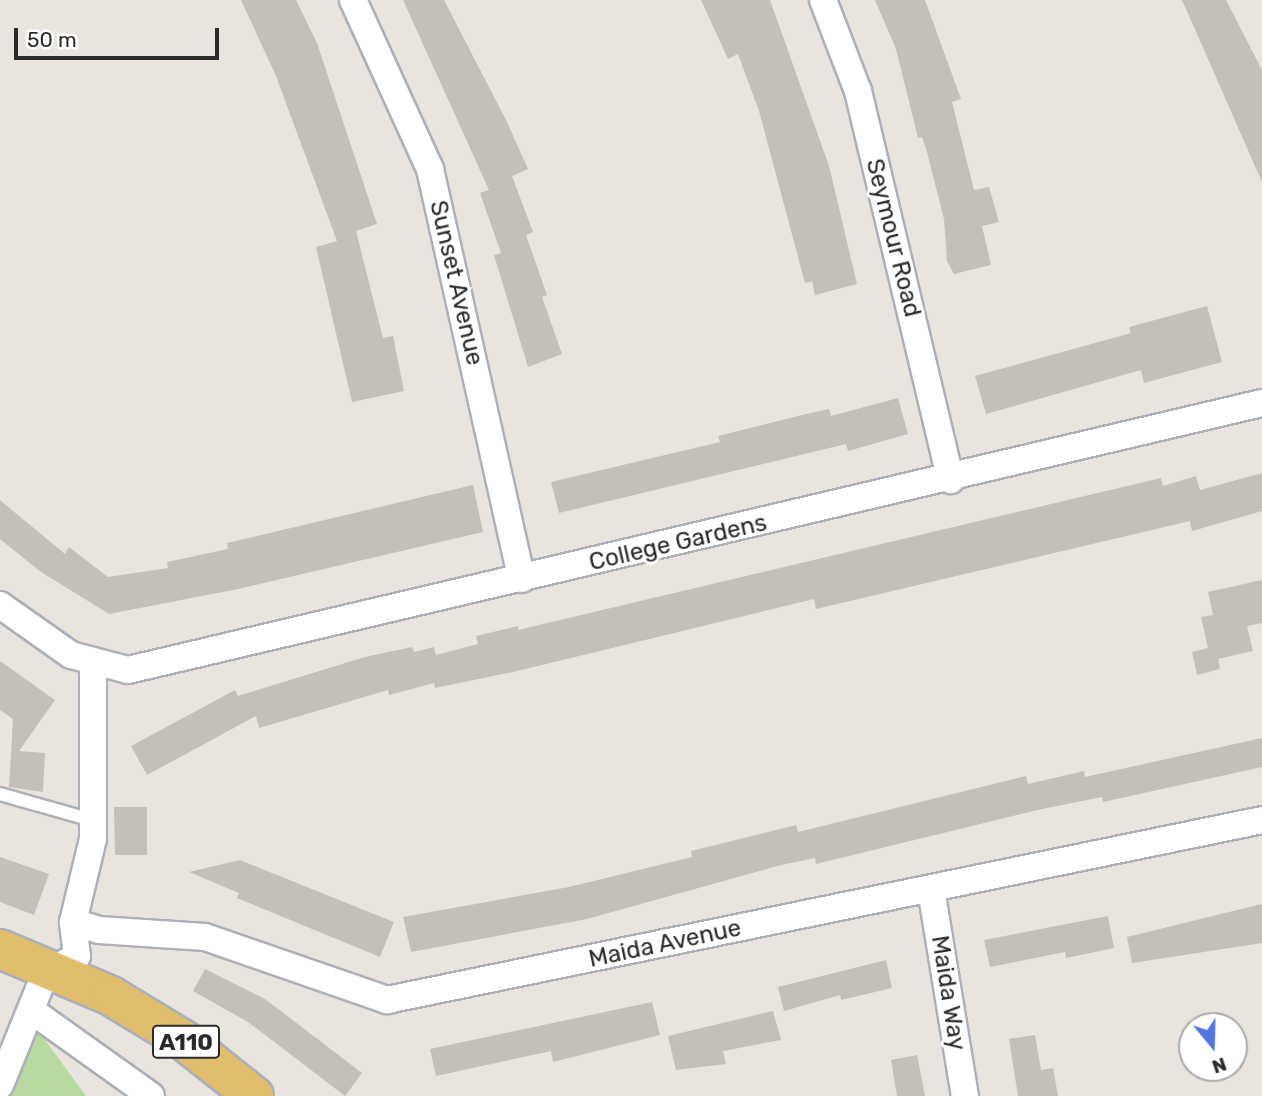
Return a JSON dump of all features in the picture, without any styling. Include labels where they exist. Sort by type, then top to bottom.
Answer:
[{"type":"main road","name":"A110","points":[[0,949],[51,968],[182,1039],[254,1096]]},
{"type":"street","name":"Sunset Avenue","points":[[353,0],[430,169],[522,579]]},
{"type":"street","name":"Seymour Road","points":[[823,0],[858,92],[951,480]]},
{"type":"street","name":"College Gardens","points":[[0,606],[71,655],[93,664],[128,670],[149,667],[951,480],[1262,403]]},
{"type":"street","points":[[3,1073],[51,968],[77,956],[73,922],[93,839],[93,664]]},
{"type":"street","name":"Maida Avenue","points":[[73,922],[99,930],[205,937],[387,1000],[1262,820]]},
{"type":"street","name":"Maida Way","points":[[931,889],[965,1096]]},
{"type":"street","points":[[32,1011],[149,1095]]},
{"type":"lane","points":[[0,794],[92,820]]},
{"type":"green space","points":[[37,1029],[86,1096],[10,1096]]},
{"type":"building","points":[[241,0],[296,0],[317,43],[377,224],[356,231],[383,338],[393,336],[404,391],[352,402],[316,247],[337,241],[276,76]]},
{"type":"building","points":[[403,0],[444,0],[507,122],[528,169],[512,176],[533,232],[526,235],[547,295],[542,297],[562,354],[528,367],[494,255],[501,253],[480,193],[489,190]]},
{"type":"building","points":[[701,0],[770,0],[829,166],[857,284],[815,295],[812,281],[805,283],[759,111],[738,54],[728,59]]},
{"type":"building","points":[[875,0],[925,0],[961,99],[952,102],[974,190],[989,187],[999,222],[982,226],[991,265],[954,274],[947,261],[944,219],[927,152],[922,137],[918,138],[896,49]]},
{"type":"building","points":[[1182,0],[1226,0],[1262,70],[1262,182]]},
{"type":"building","points":[[1207,306],[1222,362],[1144,383],[1141,370],[986,414],[975,376],[1131,333],[1129,327]]},
{"type":"building","points":[[898,398],[908,434],[848,451],[846,444],[559,513],[551,482],[720,442],[718,436],[802,415],[829,409],[831,416]]},
{"type":"building","points":[[1262,473],[1262,511],[1192,531],[1190,521],[816,609],[814,599],[513,672],[435,688],[434,683],[389,695],[388,690],[259,728],[256,716],[147,775],[131,746],[235,690],[238,696],[365,657],[412,647],[414,652],[434,647],[436,655],[478,644],[476,636],[518,626],[518,630],[1161,478],[1163,486],[1196,476],[1200,490]]},
{"type":"building","points":[[473,485],[483,532],[238,589],[109,614],[41,572],[0,539],[0,500],[65,554],[69,547],[108,577],[168,568],[167,562],[228,549],[227,543]]},
{"type":"building","points":[[1262,580],[1262,623],[1247,626],[1253,651],[1218,659],[1220,669],[1197,675],[1192,652],[1208,648],[1201,617],[1213,615],[1208,592]]},
{"type":"building","points":[[0,661],[55,700],[19,751],[45,753],[43,792],[9,787],[13,719],[0,710]]},
{"type":"building","points":[[1262,738],[1262,767],[1103,802],[1102,797],[1042,809],[816,864],[815,858],[781,865],[587,919],[411,952],[403,917],[569,887],[692,857],[691,851],[796,825],[798,832],[1026,776],[1028,784],[1084,771],[1085,777]]},
{"type":"building","points":[[114,807],[147,807],[147,855],[115,855]]},
{"type":"building","points":[[0,857],[49,874],[34,915],[0,902]]},
{"type":"building","points":[[240,860],[394,922],[380,957],[237,898],[239,893],[189,872]]},
{"type":"building","points":[[1262,904],[1262,943],[1132,963],[1127,937]]},
{"type":"building","points":[[1108,916],[1114,948],[1066,958],[1065,952],[990,967],[984,940]]},
{"type":"building","points":[[886,960],[892,988],[841,1000],[840,995],[784,1011],[778,987]]},
{"type":"building","points":[[205,969],[265,999],[362,1073],[345,1096],[248,1022],[193,991]]},
{"type":"building","points":[[652,1002],[660,1035],[553,1062],[551,1051],[436,1076],[430,1049]]},
{"type":"building","points":[[773,1011],[781,1040],[723,1051],[726,1064],[676,1070],[668,1036]]},
{"type":"building","points":[[1035,1035],[1041,1070],[1053,1068],[1058,1096],[1018,1096],[1009,1039]]},
{"type":"building","points":[[917,1055],[925,1096],[897,1096],[891,1060]]}]
